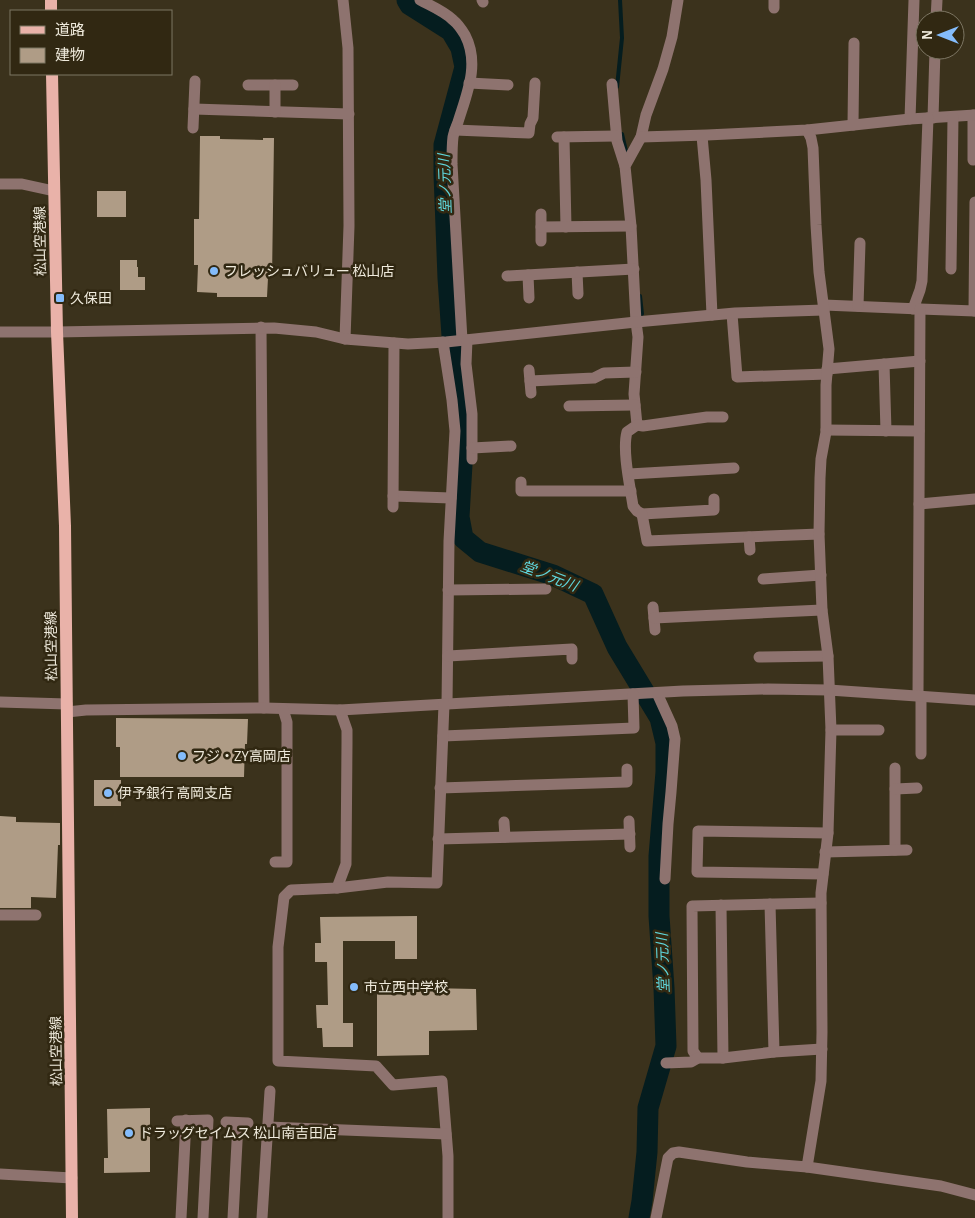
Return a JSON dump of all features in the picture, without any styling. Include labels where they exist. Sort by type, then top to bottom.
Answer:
[{"type":"main road","name":"松山空港線","points":[[52,75],[57,332],[65,526],[72,1218]]},
{"type":"street","points":[[343,0],[348,48],[349,114],[349,226],[345,339]]},
{"type":"street","points":[[420,0],[455,21],[470,44],[472,55],[469,83],[455,130],[452,149],[455,431],[448,590],[448,656],[440,788],[437,883],[388,882],[337,888],[291,890],[284,897],[278,947],[278,1061],[376,1066],[393,1085],[442,1081],[448,1156],[448,1218]]},
{"type":"street","points":[[625,166],[641,136],[663,69],[672,37],[678,0]]},
{"type":"street","points":[[910,119],[914,0]]},
{"type":"street","points":[[853,125],[854,43]]},
{"type":"street","points":[[921,754],[919,696],[920,361],[917,309],[922,281],[934,60]]},
{"type":"street","points":[[193,128],[194,81]]},
{"type":"street","points":[[469,83],[508,85]]},
{"type":"street","points":[[455,130],[529,132],[530,124],[534,118],[535,83]]},
{"type":"street","points":[[612,84],[616,136],[625,166],[631,226],[638,337],[634,394],[637,426]]},
{"type":"street","points":[[248,85],[294,85]]},
{"type":"street","points":[[274,112],[275,85]]},
{"type":"street","points":[[194,109],[349,114]]},
{"type":"street","points":[[641,136],[702,136],[807,130],[910,119],[974,115],[973,160]]},
{"type":"street","points":[[951,269],[953,117]]},
{"type":"street","points":[[807,130],[813,148],[819,272],[829,349],[826,430],[821,459],[819,534],[822,610],[828,656],[830,730],[828,833],[821,893],[822,1049],[820,1081],[807,1167]]},
{"type":"street","points":[[566,227],[560,137],[616,136]]},
{"type":"street","points":[[702,136],[706,180],[712,316]]},
{"type":"street","points":[[0,184],[22,184],[54,191]]},
{"type":"street","points":[[0,332],[261,327],[316,332],[345,339],[408,344],[455,341],[636,322],[824,307],[858,306],[974,311],[975,202]]},
{"type":"street","points":[[541,214],[541,242]]},
{"type":"street","points":[[541,227],[631,226]]},
{"type":"street","points":[[858,306],[860,243]]},
{"type":"street","points":[[507,276],[634,269]]},
{"type":"street","points":[[576,272],[578,294]]},
{"type":"street","points":[[528,275],[529,298]]},
{"type":"street","points":[[732,314],[736,377],[827,372],[920,361]]},
{"type":"street","points":[[261,327],[264,708]]},
{"type":"street","points":[[455,341],[466,364],[472,414],[472,453],[512,446]]},
{"type":"street","points":[[394,343],[393,502],[451,498]]},
{"type":"street","points":[[884,364],[886,431]]},
{"type":"street","points":[[530,381],[594,378],[604,373],[636,372]]},
{"type":"street","points":[[469,391],[481,389]]},
{"type":"street","points":[[569,406],[635,405]]},
{"type":"street","points":[[714,499],[714,510],[642,514],[637,511],[633,506],[627,465],[626,437],[631,428],[637,426],[707,417],[723,418]]},
{"type":"street","points":[[826,430],[919,431]]},
{"type":"street","points":[[629,474],[734,468]]},
{"type":"street","points":[[521,482],[521,491],[631,490]]},
{"type":"street","points":[[919,504],[975,499]]},
{"type":"street","points":[[642,514],[647,541],[819,534]]},
{"type":"street","points":[[749,537],[750,550]]},
{"type":"street","points":[[763,579],[821,576]]},
{"type":"street","points":[[448,590],[546,589]]},
{"type":"street","points":[[654,618],[705,615],[758,607],[822,610]]},
{"type":"street","points":[[705,615],[706,627]]},
{"type":"street","points":[[448,656],[572,649],[572,659]]},
{"type":"street","points":[[759,657],[828,656]]},
{"type":"street","points":[[0,702],[86,710],[264,708],[340,710],[683,691],[759,689],[829,690],[975,700]]},
{"type":"street","points":[[657,693],[672,726],[675,739],[665,880]]},
{"type":"street","points":[[443,736],[634,728],[633,694]]},
{"type":"street","points":[[276,862],[287,862],[287,722],[283,709]]},
{"type":"street","points":[[337,888],[346,864],[347,730],[340,710]]},
{"type":"street","points":[[830,730],[879,730]]},
{"type":"street","points":[[825,852],[901,850],[895,789],[895,768]]},
{"type":"street","points":[[440,788],[497,786],[565,779],[628,782],[628,769]]},
{"type":"street","points":[[497,774],[497,786]]},
{"type":"street","points":[[895,789],[917,788]]},
{"type":"street","points":[[629,821],[630,847]]},
{"type":"street","points":[[504,822],[505,837]]},
{"type":"street","points":[[563,823],[563,836]]},
{"type":"street","points":[[823,874],[697,872],[698,831],[828,833]]},
{"type":"street","points":[[438,839],[630,834]]},
{"type":"street","points":[[698,1058],[693,1051],[692,906],[821,903]]},
{"type":"street","points":[[770,904],[774,1052]]},
{"type":"street","points":[[721,905],[723,1058]]},
{"type":"street","points":[[0,915],[36,915]]},
{"type":"street","points":[[666,1063],[691,1062],[698,1058],[723,1058],[822,1049]]},
{"type":"street","points":[[262,1218],[270,1092]]},
{"type":"street","points":[[181,1218],[181,1120],[208,1120],[203,1218]]},
{"type":"street","points":[[234,1218],[237,1123]]},
{"type":"street","points":[[268,1127],[446,1134]]},
{"type":"street","points":[[656,1218],[668,1158],[673,1153],[679,1152],[747,1162],[807,1167],[940,1186],[975,1195]]},
{"type":"street","points":[[0,1174],[72,1178]]},
{"type":"building","points":[[200,136],[220,136],[220,139],[263,140],[263,138],[274,138],[272,278],[268,278],[267,297],[217,297],[217,293],[197,292],[198,265],[194,265],[194,219],[199,219]]},
{"type":"building","points":[[97,191],[126,191],[126,217],[97,217]]},
{"type":"building","points":[[120,260],[137,260],[138,277],[145,277],[145,290],[120,290]]},
{"type":"building","name":"フジ・ZY高岡店","points":[[116,718],[248,719],[244,777],[120,777],[120,747],[116,747]]},
{"type":"building","name":"伊予銀行 高岡支店","points":[[94,780],[121,780],[121,806],[94,806]]},
{"type":"building","points":[[0,816],[16,817],[16,822],[60,823],[56,898],[31,897],[31,908],[0,908]]},
{"type":"building","points":[[417,916],[417,959],[395,959],[395,941],[343,941],[343,1023],[353,1023],[353,1047],[323,1047],[322,1028],[317,1028],[316,1005],[328,1005],[327,962],[315,962],[315,943],[321,943],[320,917]]},
{"type":"building","points":[[377,989],[476,989],[477,1030],[429,1031],[429,1055],[377,1056]]},
{"type":"building","name":"ドラッグセイムス 松山南吉田店","points":[[150,1108],[150,1172],[104,1173],[104,1158],[108,1158],[107,1109]]},
{"type":"waterway","name":"堂ノ元川","points":[[407,0],[410,5],[451,31],[461,48],[465,67],[444,145],[448,278],[453,350],[464,429],[459,517],[463,538],[480,552],[553,575],[593,594],[617,647],[660,718],[666,743],[666,772],[659,856],[659,916],[666,1046],[648,1108],[647,1152],[639,1218]]},
{"type":"waterway","points":[[617,87],[622,38],[620,0]]},
{"type":"waterway","points":[[622,134],[626,151]]},
{"type":"waterway","points":[[640,296],[642,314]]},
{"type":"place","name":"フレッシュバリュー 松山店","points":[[214,271]]},
{"type":"place","name":"久保田","points":[[60,298]]},
{"type":"place","name":"フジ・ZY高岡店","points":[[182,756]]},
{"type":"place","name":"伊予銀行 高岡支店","points":[[108,793]]},
{"type":"place","name":"市立西中学校","points":[[354,987]]},
{"type":"place","name":"ドラッグセイムス 松山南吉田店","points":[[129,1133]]}]
